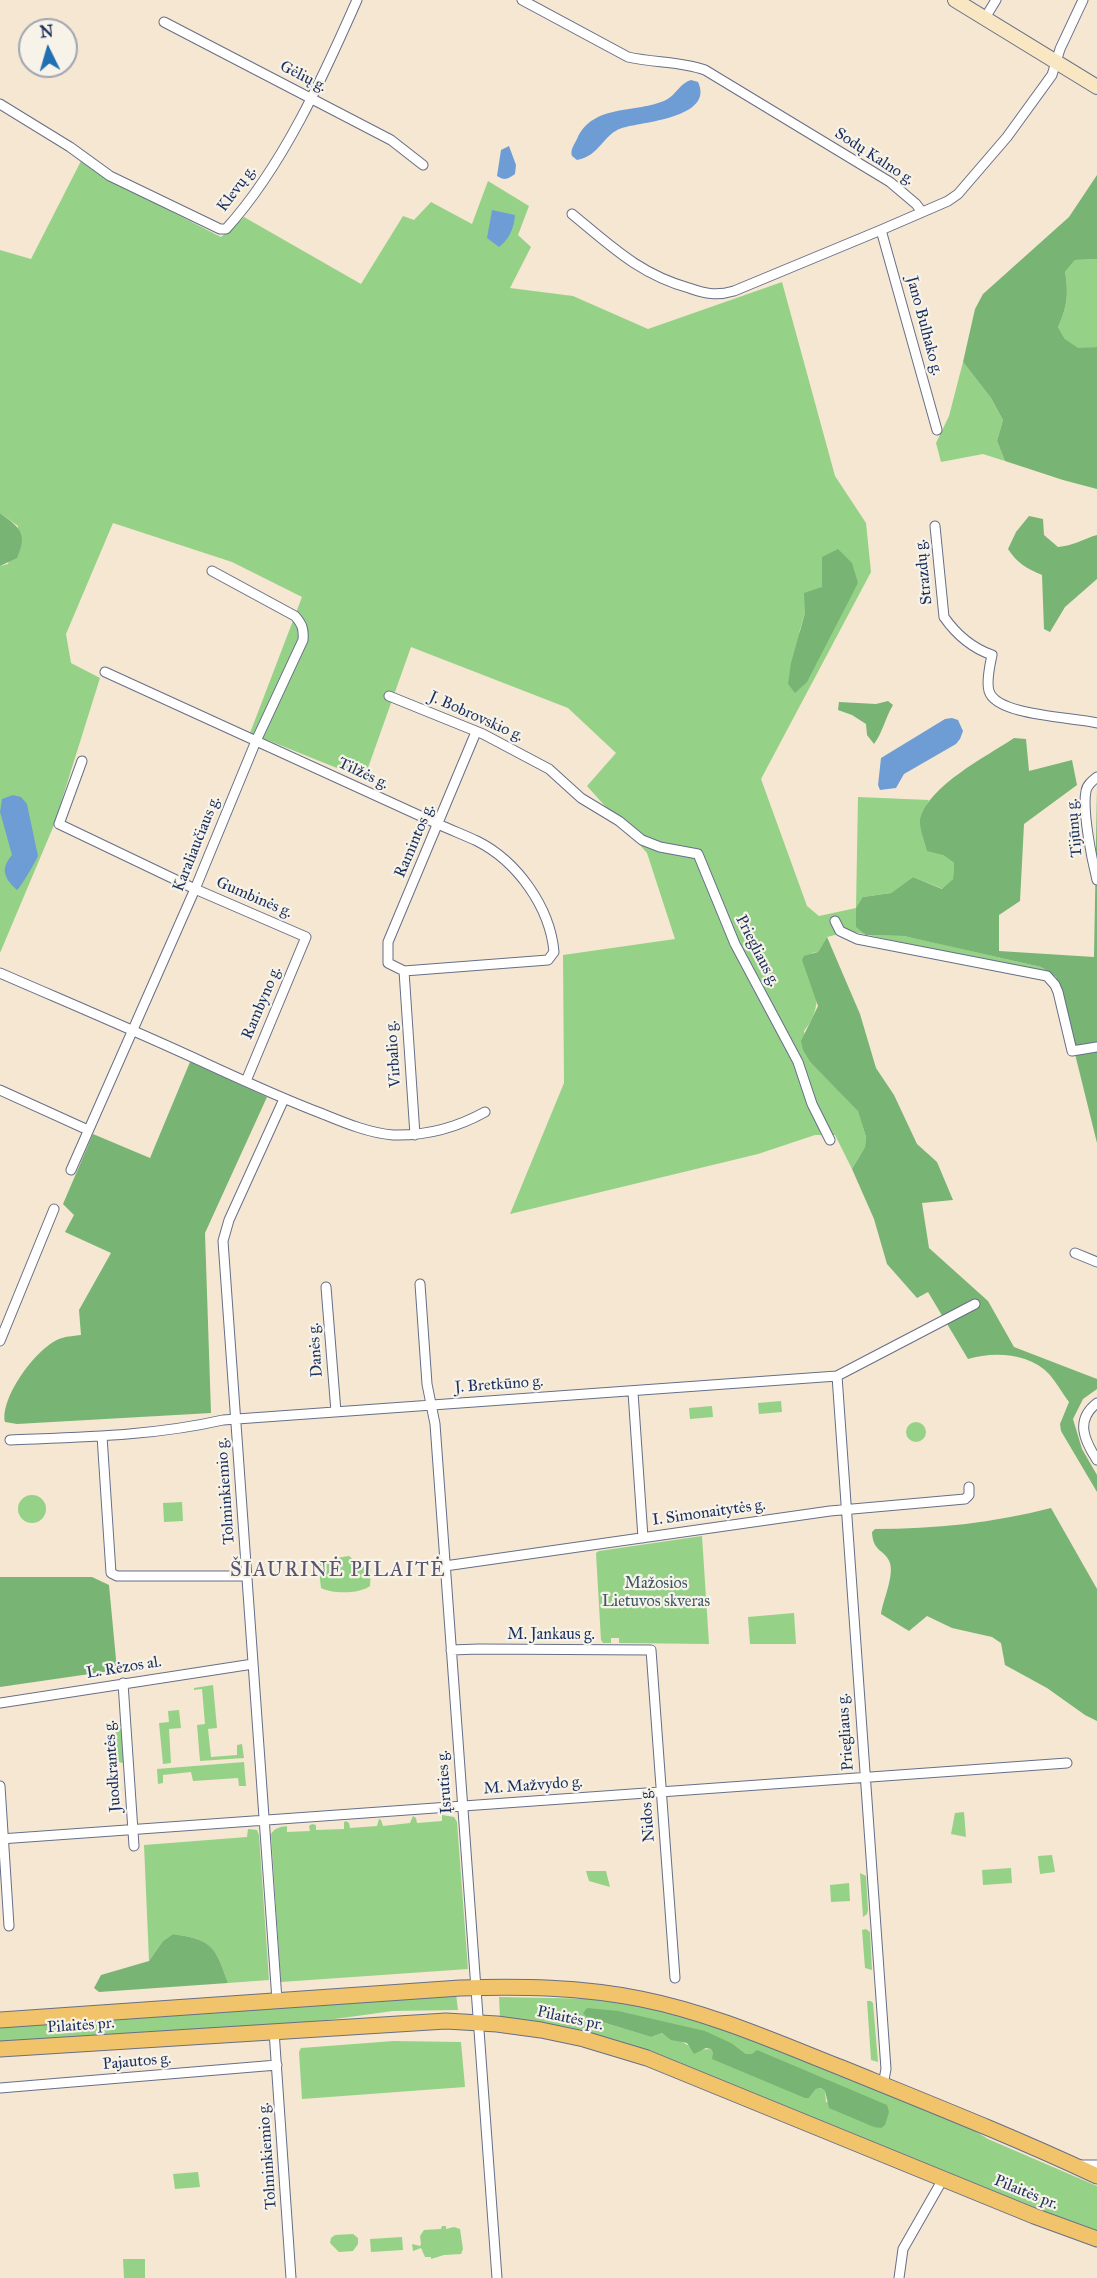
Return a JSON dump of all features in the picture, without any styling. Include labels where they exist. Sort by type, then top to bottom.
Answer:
[{"type":"main road","points":[[955,0],[1097,87]]},
{"type":"main road","name":"Pilaitės pr.","points":[[0,2020],[476,1987],[531,1986],[573,1989],[640,1999],[735,2025],[1097,2176]]},
{"type":"main road","name":"Pilaitės pr.","points":[[0,2049],[400,2023],[479,2023],[517,2026],[567,2036],[647,2058],[1034,2216],[1097,2239]]},
{"type":"street","name":"Klevų g.","points":[[0,104],[70,147],[110,176],[220,229],[226,229],[267,176],[311,98],[357,0]]},
{"type":"street","name":"Sodų Kalno g.","points":[[522,0],[628,57],[646,61],[689,64],[705,70],[890,182],[922,212]]},
{"type":"street","points":[[985,18],[996,0]]},
{"type":"street","points":[[572,214],[628,261],[655,276],[712,295],[734,291],[881,230],[948,201],[966,187],[1052,75],[1065,38],[1083,0]]},
{"type":"street","name":"Gėlių g.","points":[[164,22],[391,140],[423,165]]},
{"type":"street","name":"Jano Bulhako g.","points":[[881,230],[937,430]]},
{"type":"street","name":"Strazdų g.","points":[[935,526],[944,617],[952,628],[978,650],[992,655],[988,688],[990,695],[997,701],[1024,712],[1097,723]]},
{"type":"street","name":"Karaliaučiaus g.","points":[[71,1170],[195,889],[256,741],[303,640],[304,631],[301,622],[294,616],[212,572]]},
{"type":"street","name":"Tilžės g.","points":[[105,672],[479,842],[505,860],[541,905],[553,936],[552,956],[548,960],[404,971]]},
{"type":"street","name":"J. Bobrovskio g.","points":[[389,696],[476,732],[549,769],[581,798],[619,821]]},
{"type":"street","name":"Ramintos g.","points":[[404,971],[388,963],[388,942],[476,732]]},
{"type":"street","name":"Gumbinės g.","points":[[82,760],[59,824],[195,889],[306,937]]},
{"type":"street","name":"Tijūnų g.","points":[[1097,777],[1086,790],[1085,801],[1090,854],[1097,880]]},
{"type":"street","name":"Priegliaus g.","points":[[619,821],[642,840],[660,847],[698,854],[717,905],[735,944],[798,1062],[812,1104],[830,1140]]},
{"type":"street","points":[[835,921],[840,931],[857,939],[1047,976],[1058,992],[1072,1051],[1097,1047]]},
{"type":"street","name":"Rambyno g.","points":[[246,1081],[306,937]]},
{"type":"street","name":"Virbalio g.","points":[[404,971],[415,1135]]},
{"type":"street","points":[[0,973],[284,1099],[340,1121],[376,1132],[415,1135],[452,1127],[485,1112]]},
{"type":"street","points":[[0,1090],[88,1130]]},
{"type":"street","name":"Tolminkiemio g.","points":[[278,2000],[224,1237],[229,1220],[284,1099]]},
{"type":"street","points":[[0,1341],[54,1209]]},
{"type":"street","points":[[1075,1253],[1097,1262]]},
{"type":"street","name":"Įsruties g.","points":[[420,1284],[427,1383],[435,1424],[497,2278]]},
{"type":"street","name":"Danės g.","points":[[326,1287],[336,1412]]},
{"type":"street","name":"J. Bretkūno g.","points":[[10,1440],[102,1436],[186,1428],[236,1419],[837,1376],[975,1304]]},
{"type":"street","name":"Priegliaus g.","points":[[837,1376],[886,2069],[883,2085]]},
{"type":"street","points":[[633,1392],[644,1538]]},
{"type":"street","points":[[1097,1402],[1088,1411],[1083,1429],[1085,1439],[1097,1460]]},
{"type":"street","points":[[102,1436],[110,1570],[117,1576],[247,1576]]},
{"type":"street","name":"I. Simonaitytės g.","points":[[445,1566],[846,1509],[965,1499],[969,1495],[969,1487]]},
{"type":"street","name":"M. Jankaus g.","points":[[451,1650],[651,1650]]},
{"type":"street","name":"Nidos g.","points":[[651,1650],[675,1978]]},
{"type":"street","name":"L. Rėzos al.","points":[[0,1703],[253,1664]]},
{"type":"street","name":"Juodkrantės g.","points":[[123,1683],[134,1846]]},
{"type":"street","name":"M. Mažvydo g.","points":[[2,1838],[1067,1763]]},
{"type":"street","points":[[0,1786],[9,1926]]},
{"type":"street","name":"Tolminkiemio g.","points":[[274,2031],[291,2278]]},
{"type":"street","name":"Pajautos g.","points":[[0,2088],[277,2066]]},
{"type":"street","points":[[1072,2165],[1097,2165]]},
{"type":"street","points":[[899,2278],[903,2249],[943,2179]]},
{"type":"green space","points":[[81,161],[110,180],[221,237],[244,217],[361,284],[403,216],[414,220],[431,202],[472,224],[488,181],[529,206],[518,235],[531,247],[510,288],[573,296],[648,329],[782,282],[835,476],[866,523],[871,572],[761,779],[807,906],[819,916],[856,908],[858,797],[929,800],[920,821],[943,855],[954,863],[953,879],[943,889],[913,877],[891,893],[863,897],[866,935],[850,931],[827,937],[818,952],[812,953],[817,1003],[815,1012],[804,1031],[811,1063],[858,1110],[866,1137],[865,1147],[852,1169],[835,1135],[815,1135],[758,1154],[510,1214],[564,1083],[563,955],[675,939],[647,853],[587,786],[616,753],[568,708],[411,647],[364,779],[250,733],[302,597],[232,562],[113,523],[66,634],[71,663],[100,678],[54,825],[0,953],[0,566],[8,564],[18,526],[0,513],[0,250],[31,259]],"holes":[[[822,557],[858,583],[799,633],[805,613],[822,587]]]},
{"type":"green space","points":[[1097,175],[1097,259],[1075,260],[1065,272],[1066,300],[1058,327],[1065,339],[1078,348],[1097,347],[1097,489],[1005,461],[997,441],[1003,420],[991,398],[963,362],[975,309],[983,294],[1069,217]]},
{"type":"green space","points":[[1097,259],[1097,347],[1078,349],[1065,339],[1058,327],[1066,300],[1065,272],[1075,260]]},
{"type":"green space","points":[[963,362],[991,398],[1003,420],[997,441],[1005,461],[983,454],[941,462],[936,443],[949,416]]},
{"type":"green space","points":[[0,513],[17,527],[22,543],[17,558],[0,566]]},
{"type":"green space","points":[[1029,516],[1043,519],[1044,535],[1058,547],[1097,535],[1097,579],[1065,607],[1050,632],[1044,629],[1042,575],[1022,565],[1008,549],[1016,532]]},
{"type":"green space","points":[[838,549],[852,563],[858,583],[807,682],[795,693],[788,684],[791,663],[805,613],[804,593],[822,587],[822,557]]},
{"type":"green space","points":[[888,701],[893,705],[874,744],[867,735],[866,724],[838,710],[839,702],[876,704]]},
{"type":"green space","points":[[1014,738],[1026,739],[1029,771],[1072,760],[1077,785],[1024,824],[1020,901],[999,915],[999,951],[1094,957],[1097,789],[1097,1143],[1056,977],[1041,967],[904,936],[866,935],[856,927],[856,908],[863,897],[891,893],[913,877],[942,889],[953,879],[954,863],[943,855],[927,851],[920,819],[925,807],[946,783]]},
{"type":"green space","points":[[868,935],[904,936],[923,940],[1041,967],[1056,977]]},
{"type":"green space","points":[[827,937],[860,1014],[876,1068],[894,1095],[917,1144],[937,1162],[953,1200],[922,1203],[929,1248],[988,1301],[1014,1347],[1097,1379],[1097,1389],[1083,1399],[1073,1419],[1082,1449],[1097,1475],[1097,1492],[1061,1431],[1060,1424],[1069,1402],[1049,1374],[1041,1367],[1022,1358],[989,1355],[968,1359],[928,1292],[917,1298],[887,1264],[874,1219],[852,1169],[865,1147],[866,1137],[858,1111],[811,1063],[803,1050],[801,1041],[818,1006],[802,960],[804,956],[818,952]]},
{"type":"green space","points":[[190,1062],[267,1097],[205,1233],[211,1413],[17,1424],[5,1422],[8,1399],[32,1361],[52,1343],[64,1337],[81,1335],[79,1310],[111,1253],[65,1232],[74,1215],[63,1204],[93,1134],[150,1158]]},
{"type":"green space","points":[[781,1401],[782,1412],[759,1414],[758,1403]]},
{"type":"green space","points":[[712,1406],[713,1417],[690,1419],[689,1408]]},
{"type":"green space","points":[[916,1422],[923,1425],[926,1432],[923,1439],[916,1442],[909,1439],[906,1432],[909,1425]]},
{"type":"green space","points":[[32,1495],[42,1499],[46,1509],[42,1519],[32,1523],[22,1519],[18,1509],[22,1499]]},
{"type":"green space","points":[[182,1502],[183,1521],[164,1522],[163,1503]]},
{"type":"green space","points":[[1051,1508],[1097,1589],[1097,1721],[1047,1688],[1005,1665],[1001,1643],[992,1637],[952,1628],[927,1616],[909,1631],[881,1614],[891,1569],[888,1559],[873,1539],[872,1532],[875,1529],[964,1524],[1007,1518]]},
{"type":"green space","name":"Mažosios Lietuvos skveras","points":[[702,1536],[709,1644],[619,1643],[619,1638],[611,1638],[611,1643],[603,1643],[596,1553]]},
{"type":"green space","points":[[349,1556],[361,1566],[371,1569],[370,1586],[360,1591],[346,1592],[321,1588],[318,1561]]},
{"type":"green space","points":[[0,1577],[92,1577],[109,1585],[117,1670],[0,1687]]},
{"type":"green space","points":[[794,1613],[796,1644],[750,1644],[748,1617]]},
{"type":"green space","points":[[213,1685],[217,1728],[208,1729],[211,1757],[237,1755],[237,1745],[242,1744],[244,1758],[200,1761],[197,1725],[205,1724],[202,1689],[194,1690],[194,1688]]},
{"type":"green space","points":[[179,1710],[181,1728],[169,1729],[171,1763],[163,1764],[159,1723],[169,1722],[168,1711]]},
{"type":"green space","points":[[115,1724],[121,1724],[124,1762],[122,1763],[117,1761]]},
{"type":"green space","points":[[244,1762],[246,1786],[239,1786],[238,1778],[193,1781],[191,1772],[163,1775],[163,1783],[158,1784],[157,1769]]},
{"type":"green space","points":[[964,1812],[966,1837],[951,1834],[955,1813]]},
{"type":"green space","points":[[442,1815],[454,1817],[457,1822],[468,1969],[281,1982],[271,1834],[274,1830],[287,1826],[287,1832],[310,1831],[309,1826],[312,1824],[316,1825],[316,1830],[344,1829],[346,1821],[350,1828],[377,1826],[379,1819],[383,1826],[410,1823],[413,1816],[417,1823],[442,1821]]},
{"type":"green space","points":[[248,1829],[257,1830],[259,1835],[269,1980],[228,1983],[220,1961],[211,1947],[205,1942],[186,1936],[173,1934],[163,1941],[149,1961],[144,1845],[247,1837]]},
{"type":"green space","points":[[1052,1855],[1055,1872],[1040,1874],[1038,1856]]},
{"type":"green space","points":[[1011,1868],[1012,1883],[983,1885],[982,1870]]},
{"type":"green space","points":[[586,1871],[606,1871],[610,1887],[589,1881]]},
{"type":"green space","points":[[860,1873],[866,1876],[868,1910],[863,1917]]},
{"type":"green space","points":[[849,1883],[850,1901],[831,1902],[830,1885]]},
{"type":"green space","points":[[866,1929],[870,1932],[872,1970],[865,1968],[862,1930]]},
{"type":"green space","points":[[173,1934],[197,1939],[211,1947],[220,1961],[228,1983],[99,1992],[94,1988],[101,1975],[149,1961],[163,1941]]},
{"type":"green space","points":[[456,1994],[458,2010],[393,2011],[313,2022],[0,2043],[0,2028],[18,2025]]},
{"type":"green space","points":[[499,1997],[600,1999],[677,2014],[738,2034],[970,2128],[988,2139],[1097,2186],[1097,2233],[1041,2213],[657,2055],[500,2018]],"holes":[[[583,2012],[733,2044],[746,2054],[752,2054],[889,2112],[826,2102],[825,2091],[821,2088],[816,2089],[809,2098],[713,2053],[711,2049],[693,2050],[686,2044],[662,2033],[651,2037],[586,2017]]]},
{"type":"green space","points":[[867,2001],[871,2001],[878,2062],[871,2060]]},
{"type":"green space","points":[[587,2008],[618,2011],[705,2031],[733,2044],[746,2054],[752,2054],[757,2050],[887,2105],[889,2112],[885,2125],[881,2128],[874,2127],[829,2108],[825,2091],[821,2088],[816,2089],[809,2098],[805,2098],[712,2059],[711,2049],[706,2048],[694,2054],[687,2043],[671,2040],[662,2033],[651,2037],[586,2017],[583,2013]]},
{"type":"green space","points":[[394,2041],[461,2042],[465,2087],[302,2099],[299,2052],[301,2048]]},
{"type":"green space","points":[[198,2172],[200,2187],[175,2189],[173,2174]]},
{"type":"green space","points":[[442,2226],[446,2226],[446,2229],[454,2227],[460,2229],[463,2249],[461,2254],[444,2255],[431,2259],[431,2257],[425,2257],[421,2248],[413,2251],[412,2244],[420,2246],[420,2236],[424,2230],[441,2229]]},
{"type":"green space","points":[[353,2234],[358,2238],[358,2244],[353,2251],[339,2252],[330,2243],[331,2238],[335,2235]]},
{"type":"green space","points":[[402,2237],[403,2250],[371,2252],[370,2239]]},
{"type":"green space","points":[[123,2259],[145,2259],[145,2278],[124,2278]]},
{"type":"water","points":[[691,80],[698,82],[700,94],[696,104],[686,111],[622,128],[610,135],[585,158],[577,160],[572,156],[577,139],[593,120],[616,111],[666,100]]},
{"type":"water","points":[[509,146],[516,165],[515,174],[504,179],[497,176],[501,150]]},
{"type":"water","points":[[492,210],[515,215],[511,233],[499,247],[487,238]]},
{"type":"water","points":[[945,719],[958,720],[963,731],[956,744],[904,774],[896,788],[880,790],[878,785],[881,758]]},
{"type":"water","points":[[13,795],[21,797],[27,804],[38,856],[17,890],[5,873],[6,865],[12,855],[0,812],[2,799]]},
{"type":"district","name":"ŠIAURINĖ PILAITĖ","points":[[338,1571]]}]
